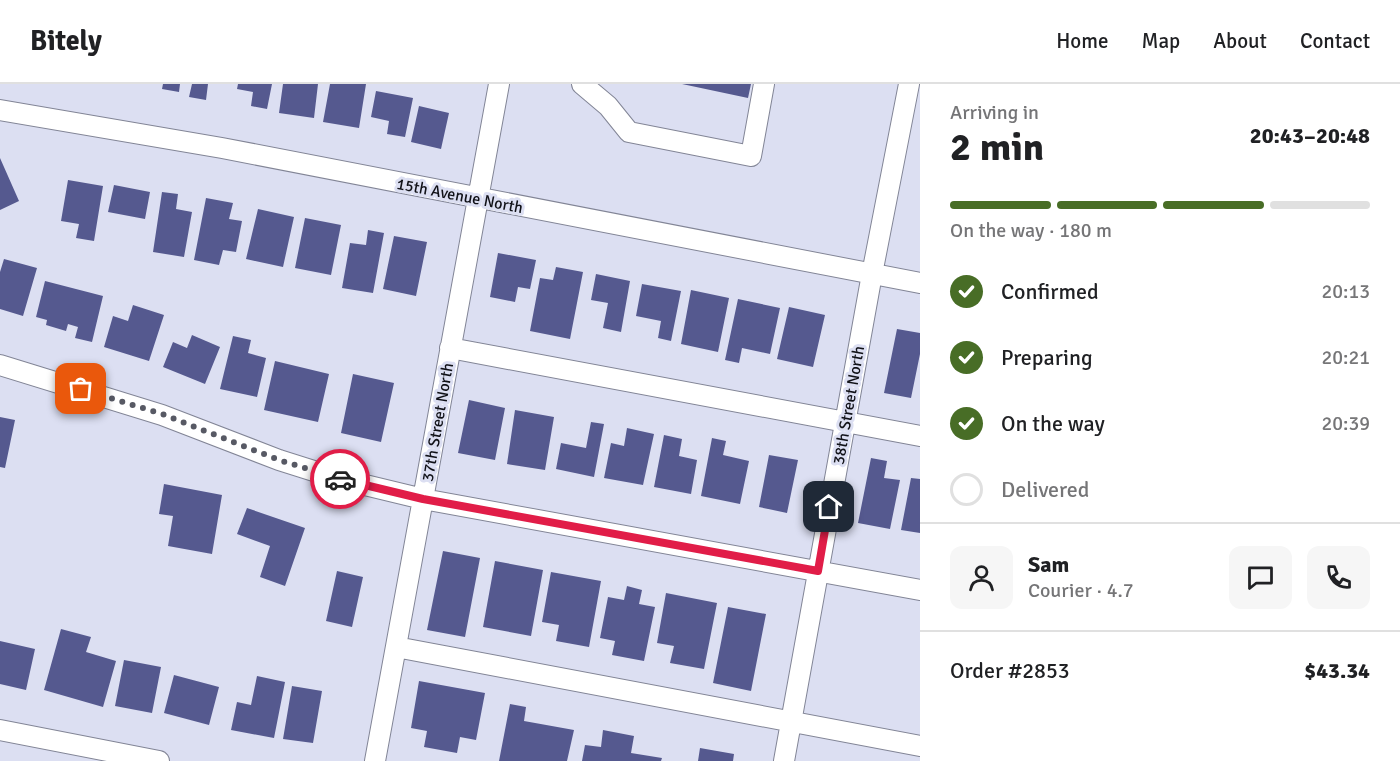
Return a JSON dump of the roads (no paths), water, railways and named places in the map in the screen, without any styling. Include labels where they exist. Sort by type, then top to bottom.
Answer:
[{"type":"street","name":"37th Street North","points":[[375,761],[499,84]]},
{"type":"street","points":[[582,84],[608,106],[629,132],[751,156],[764,84]]},
{"type":"street","name":"38th Street North","points":[[784,761],[872,274],[910,127],[909,84]]},
{"type":"street","name":"15th Avenue North","points":[[0,110],[222,148],[920,283]]},
{"type":"street","points":[[450,348],[920,436]]},
{"type":"street","points":[[0,365],[162,414],[336,478],[423,499],[920,590]]},
{"type":"street","points":[[396,647],[920,746]]},
{"type":"street","points":[[0,730],[159,761]]}]
